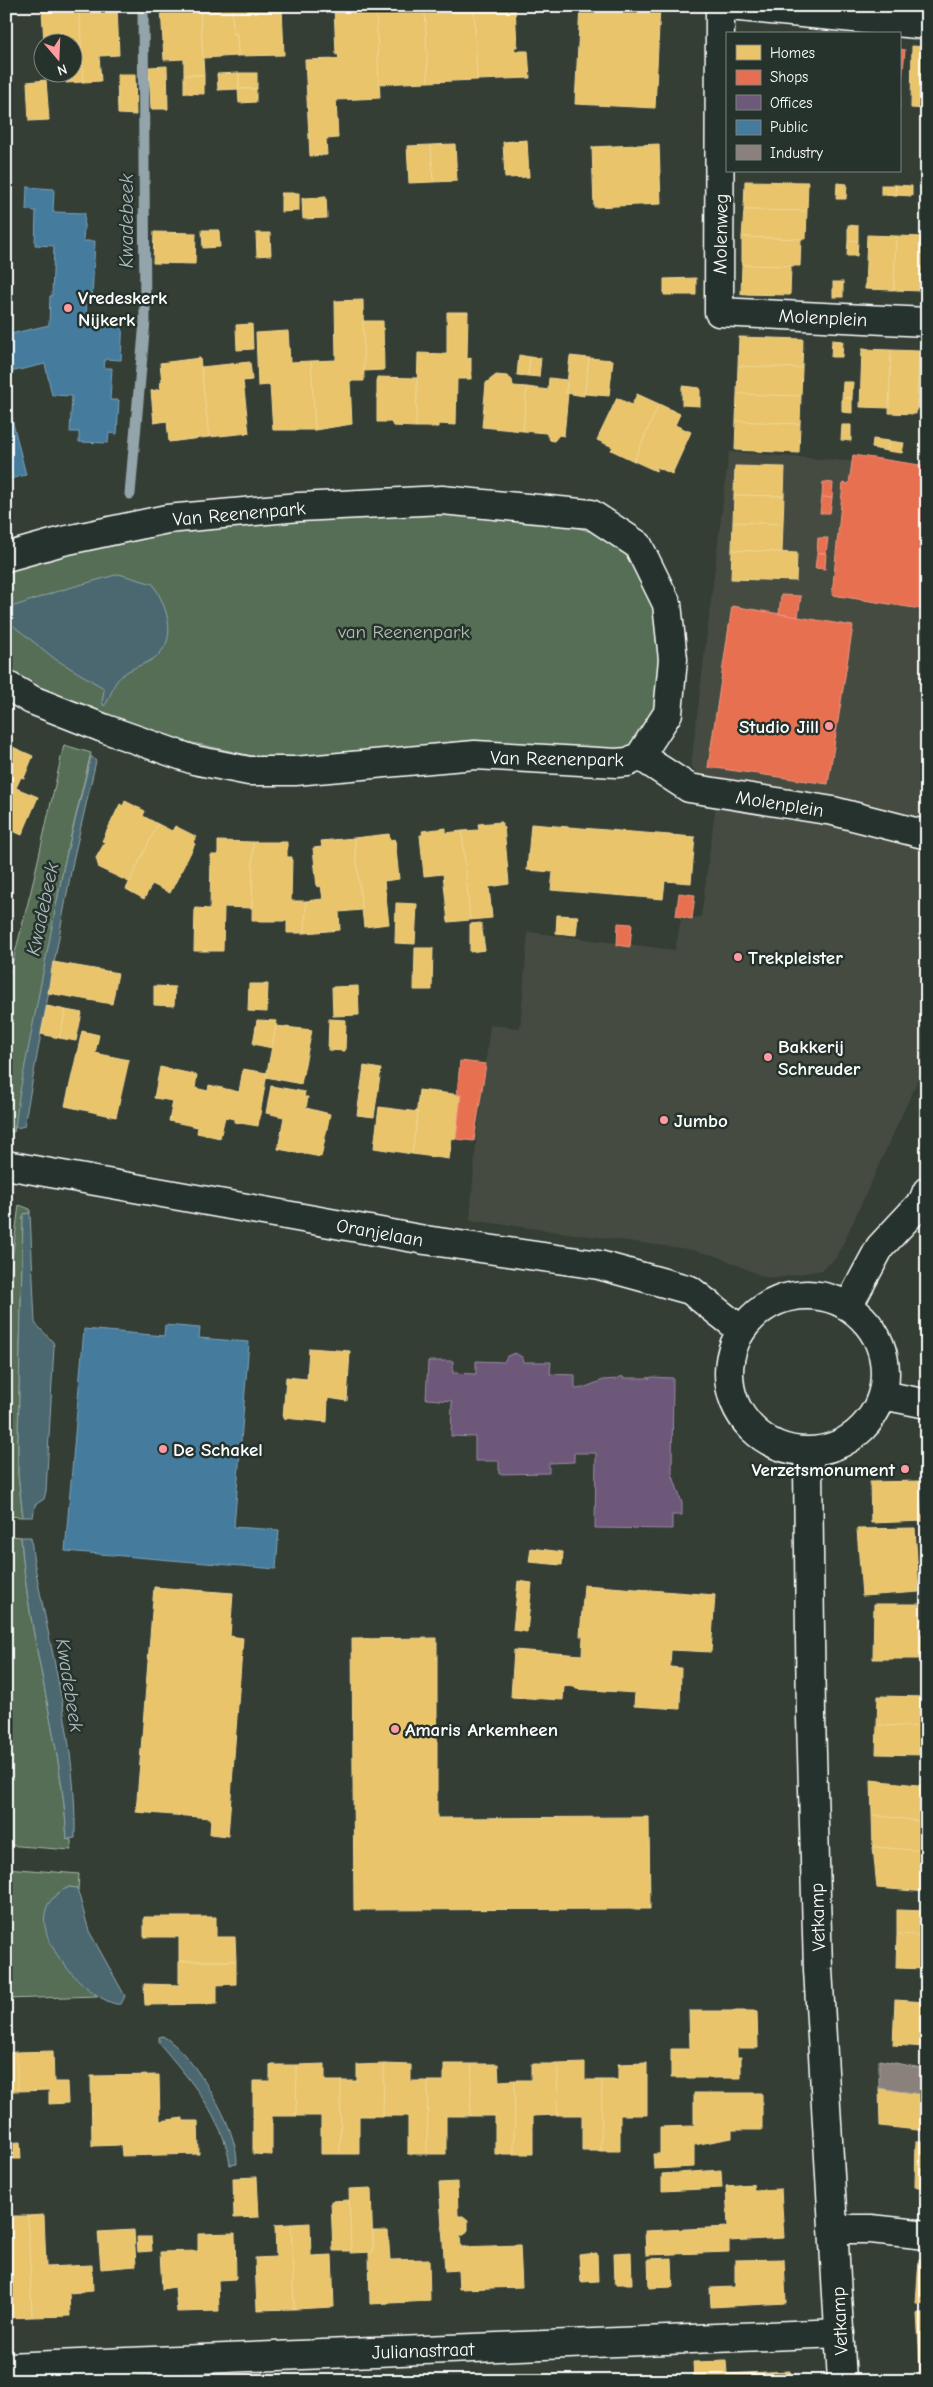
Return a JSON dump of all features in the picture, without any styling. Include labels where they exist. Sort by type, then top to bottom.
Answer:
[{"type":"street","name":"Molenweg","points":[[719,312],[720,6]]},
{"type":"street","points":[[729,6],[927,25]]},
{"type":"street","name":"Molenplein","points":[[719,312],[927,322]]},
{"type":"street","name":"Van Reenenpark","points":[[6,557],[63,541],[167,519],[299,507],[442,500],[592,514],[638,545],[667,604],[673,659],[668,713],[640,756],[628,762],[616,763],[475,756],[295,771],[249,772],[194,760],[120,734],[32,700],[6,685]]},
{"type":"street","name":"Molenplein","points":[[640,756],[689,788],[832,799],[927,835]]},
{"type":"street","name":"Oranjelaan","points":[[6,1165],[424,1240],[599,1265],[690,1290],[741,1330]]},
{"type":"street","points":[[849,1305],[880,1247],[923,1201],[927,1191]]},
{"type":"street","points":[[795,1295],[828,1297],[849,1305],[873,1329],[886,1361],[884,1395],[862,1431],[847,1442],[830,1449],[811,1452],[787,1450],[765,1440],[746,1423],[734,1402],[728,1378],[731,1353],[741,1330],[764,1307],[795,1295]]},
{"type":"street","points":[[884,1395],[927,1404]]},
{"type":"street","name":"Vetkamp","points":[[811,1452],[808,1468],[810,1671],[818,1960],[842,2381]]},
{"type":"street","points":[[834,2228],[870,2229],[927,2235]]},
{"type":"street","name":"Julianastraat","points":[[6,2367],[840,2333]]},
{"type":"shaded area","points":[[729,452],[927,467],[927,1060],[837,1257],[822,1270],[777,1278],[764,1277],[717,1256],[687,1249],[470,1220],[476,1143],[490,1025],[520,1028],[528,932],[675,950],[681,919],[701,917],[716,803],[691,765]]},
{"type":"green space","name":"van Reenenpark","points":[[406,509],[562,523],[612,538],[640,560],[672,615],[671,691],[629,750],[271,760],[165,737],[38,687],[6,671],[6,570],[139,533]]},
{"type":"green space","points":[[64,745],[91,753],[64,865],[14,1132],[6,1130],[6,988],[31,891]]},
{"type":"green space","points":[[19,1205],[30,1209],[30,1213],[24,1214],[23,1217],[18,1474],[23,1517],[6,1516],[6,1444],[11,1397],[6,1396],[6,1306]]},
{"type":"green space","points":[[6,1537],[21,1537],[30,1613],[52,1726],[64,1801],[67,1839],[71,1840],[71,1850],[6,1845]]},
{"type":"green space","points":[[6,1868],[79,1874],[78,1890],[77,1888],[69,1887],[54,1897],[76,1977],[97,1996],[6,1999]]},
{"type":"water","points":[[119,574],[153,584],[162,601],[168,620],[168,639],[158,655],[119,678],[104,706],[102,703],[104,690],[102,687],[55,659],[6,620],[6,609],[58,591]]},
{"type":"water","points":[[91,756],[96,761],[73,861],[24,1126],[17,1128],[15,1127],[19,1096],[64,865]]},
{"type":"water","points":[[30,1213],[35,1323],[53,1342],[54,1346],[46,1491],[44,1499],[35,1505],[33,1517],[23,1517],[18,1474],[18,1440],[23,1217],[24,1214]]},
{"type":"water","points":[[21,1537],[31,1537],[33,1556],[61,1697],[72,1767],[75,1838],[67,1839],[64,1801],[52,1726],[30,1613]]},
{"type":"water","points":[[69,1887],[77,1888],[89,1931],[125,1996],[121,2004],[109,2002],[75,1977],[60,1959],[49,1939],[44,1919],[50,1901]]},
{"type":"water","points":[[163,2036],[175,2045],[188,2059],[212,2093],[230,2131],[237,2164],[230,2165],[221,2131],[213,2115],[182,2070],[159,2043],[159,2037]]},
{"type":"building: Homes","points":[[117,6],[119,55],[99,56],[101,81],[83,82],[82,32],[80,32],[79,7]]},
{"type":"building: Homes","points":[[232,6],[282,6],[284,55],[238,56],[237,34],[233,34]]},
{"type":"building: Homes","points":[[232,6],[233,34],[237,34],[238,56],[203,58],[200,7]]},
{"type":"building: Homes","points":[[334,6],[376,6],[380,98],[336,100],[338,138],[326,139],[327,155],[310,156],[305,60],[339,59],[338,54],[336,55]]},
{"type":"building: Homes","points":[[376,6],[425,6],[428,82],[379,84]]},
{"type":"building: Homes","points":[[425,6],[474,6],[477,80],[428,82]]},
{"type":"building: Homes","points":[[474,6],[515,6],[517,47],[514,47],[515,51],[528,51],[530,78],[477,80]]},
{"type":"building: Homes","points":[[580,6],[660,6],[655,108],[575,104]]},
{"type":"building: Homes","points":[[79,7],[80,32],[43,32],[42,10]]},
{"type":"building: Homes","points":[[161,7],[200,7],[204,75],[184,75],[184,59],[164,60]]},
{"type":"building: Homes","points":[[912,46],[927,47],[927,109],[911,108]]},
{"type":"building: Homes","points":[[82,63],[83,82],[66,83],[82,82]]},
{"type":"building: Homes","points":[[167,66],[168,109],[151,109],[149,67]]},
{"type":"building: Homes","points":[[239,73],[239,89],[218,90],[217,74]]},
{"type":"building: Homes","points":[[239,73],[257,73],[257,89],[239,89]]},
{"type":"building: Homes","points":[[117,74],[135,74],[136,115],[118,114]]},
{"type":"building: Homes","points":[[184,75],[204,75],[204,94],[184,93]]},
{"type":"building: Homes","points":[[27,82],[46,82],[49,120],[29,121]]},
{"type":"building: Homes","points":[[238,89],[256,89],[256,102],[239,103]]},
{"type":"building: Homes","points":[[527,140],[529,177],[505,178],[503,142]]},
{"type":"building: Homes","points":[[455,144],[457,181],[433,182],[431,145]]},
{"type":"building: Homes","points":[[659,144],[661,204],[594,207],[592,147]]},
{"type":"building: Homes","points":[[431,145],[433,182],[409,183],[407,146]]},
{"type":"building: Homes","points":[[745,181],[808,182],[807,211],[744,210]]},
{"type":"building: Homes","points":[[837,183],[847,184],[846,199],[836,199]]},
{"type":"building: Homes","points":[[881,185],[896,185],[896,195],[881,195]]},
{"type":"building: Homes","points":[[896,185],[912,186],[912,196],[896,195]]},
{"type":"building: Homes","points":[[281,193],[299,193],[299,211],[281,212]]},
{"type":"building: Homes","points":[[326,197],[327,218],[303,219],[302,198]]},
{"type":"building: Homes","points":[[744,210],[807,211],[806,239],[742,237]]},
{"type":"building: Homes","points":[[848,225],[858,226],[858,241],[848,240]]},
{"type":"building: Homes","points":[[202,230],[219,230],[220,247],[203,248]]},
{"type":"building: Homes","points":[[154,232],[196,233],[195,264],[153,263]]},
{"type":"building: Homes","points":[[256,233],[270,233],[271,255],[257,256]]},
{"type":"building: Homes","points":[[867,235],[896,236],[894,290],[865,289]]},
{"type":"building: Homes","points":[[896,236],[924,237],[922,291],[894,290]]},
{"type":"building: Homes","points":[[742,237],[801,239],[800,266],[742,265]]},
{"type":"building: Homes","points":[[924,237],[927,237],[927,291],[922,291]]},
{"type":"building: Homes","points":[[848,240],[858,241],[857,256],[847,256]]},
{"type":"building: Homes","points":[[742,265],[791,266],[790,295],[741,294]]},
{"type":"building: Homes","points":[[696,278],[696,295],[664,295],[664,279]]},
{"type":"building: Homes","points":[[833,282],[843,282],[843,297],[833,297]]},
{"type":"building: Homes","points":[[363,300],[364,381],[350,381],[352,424],[315,430],[311,361],[336,360],[335,301]]},
{"type":"building: Homes","points":[[447,312],[468,312],[467,359],[471,358],[471,379],[457,379],[456,425],[438,424],[438,427],[416,427],[418,353],[447,354]]},
{"type":"building: Homes","points":[[363,321],[383,321],[384,370],[364,371]]},
{"type":"building: Homes","points":[[252,324],[253,349],[237,350],[236,325]]},
{"type":"building: Homes","points":[[288,331],[290,362],[311,361],[315,430],[273,430],[270,385],[258,386],[256,333]]},
{"type":"building: Homes","points":[[739,337],[803,339],[802,368],[738,366]]},
{"type":"building: Homes","points":[[832,340],[843,341],[842,357],[831,357]]},
{"type":"building: Homes","points":[[862,349],[891,350],[889,408],[860,407]]},
{"type":"building: Homes","points":[[891,350],[919,351],[916,414],[889,413]]},
{"type":"building: Homes","points":[[919,351],[927,352],[927,409],[917,408]]},
{"type":"building: Homes","points":[[519,355],[530,357],[528,376],[517,375]]},
{"type":"building: Homes","points":[[570,356],[589,358],[584,396],[566,393]]},
{"type":"building: Homes","points":[[530,357],[541,358],[539,377],[528,376]]},
{"type":"building: Homes","points":[[200,358],[209,437],[169,442],[167,421],[154,423],[151,391],[161,389],[160,363]]},
{"type":"building: Homes","points":[[589,358],[613,360],[609,396],[585,394]]},
{"type":"building: Homes","points":[[250,362],[252,380],[243,381],[249,433],[209,437],[201,367]]},
{"type":"building: Homes","points":[[738,366],[802,368],[801,396],[737,394]]},
{"type":"building: Homes","points":[[496,375],[507,376],[512,380],[513,386],[527,387],[523,431],[482,427],[486,383]]},
{"type":"building: Homes","points":[[377,377],[417,378],[416,427],[393,426],[391,422],[377,422]]},
{"type":"building: Homes","points":[[549,378],[567,380],[566,393],[568,393],[564,436],[559,435],[554,441],[550,440],[546,433],[523,431],[527,387],[548,390]]},
{"type":"building: Homes","points":[[843,382],[853,382],[852,398],[842,398]]},
{"type":"building: Homes","points":[[682,386],[700,388],[700,406],[682,405]]},
{"type":"building: Homes","points":[[637,394],[659,404],[634,461],[611,450],[613,447],[597,440],[617,398],[632,405]]},
{"type":"building: Homes","points":[[737,394],[801,396],[800,424],[736,421]]},
{"type":"building: Homes","points":[[842,398],[852,398],[852,413],[842,412]]},
{"type":"building: Homes","points":[[659,404],[680,414],[675,425],[691,432],[672,474],[657,467],[656,471],[634,461]]},
{"type":"building: Homes","points":[[736,421],[800,424],[799,453],[735,450]]},
{"type":"building: Homes","points":[[842,425],[851,425],[851,441],[841,440]]},
{"type":"building: Homes","points":[[873,439],[889,441],[887,451],[872,448]]},
{"type":"building: Homes","points":[[889,441],[904,443],[902,453],[887,451]]},
{"type":"building: Homes","points":[[735,466],[785,467],[784,496],[734,495]]},
{"type":"building: Homes","points":[[734,495],[784,496],[783,524],[733,522]]},
{"type":"building: Homes","points":[[733,522],[783,524],[782,552],[732,550]]},
{"type":"building: Homes","points":[[732,550],[797,553],[796,581],[731,579]]},
{"type":"building: Homes","points":[[6,744],[33,756],[24,778],[21,777],[16,788],[38,797],[22,835],[6,828],[6,813],[9,806],[6,805]]},
{"type":"building: Homes","points":[[125,801],[145,811],[143,816],[158,824],[129,882],[99,868],[96,858],[105,842],[102,841],[120,804],[123,806]]},
{"type":"building: Homes","points":[[502,822],[509,884],[489,887],[492,918],[470,920],[462,831],[479,830],[478,824]]},
{"type":"building: Homes","points":[[158,824],[172,831],[175,826],[193,835],[196,837],[193,842],[195,844],[170,893],[152,884],[144,899],[126,889]]},
{"type":"building: Homes","points":[[531,824],[695,837],[691,883],[665,881],[663,899],[551,890],[553,872],[527,870]]},
{"type":"building: Homes","points":[[446,828],[446,833],[462,831],[470,920],[448,922],[443,874],[424,876],[420,835],[423,835],[422,831]]},
{"type":"building: Homes","points":[[389,834],[390,840],[395,839],[399,879],[384,881],[389,924],[364,927],[354,838]]},
{"type":"building: Homes","points":[[354,838],[362,910],[339,912],[340,930],[305,933],[306,901],[323,899],[321,886],[317,887],[313,848],[322,847],[321,841]]},
{"type":"building: Homes","points":[[218,841],[253,842],[252,908],[224,907],[223,951],[194,951],[195,908],[210,909],[211,855],[218,855]]},
{"type":"building: Homes","points":[[253,842],[287,842],[287,857],[292,857],[291,901],[306,901],[305,933],[287,933],[287,921],[252,921]]},
{"type":"building: Homes","points":[[396,903],[417,904],[415,944],[395,943]]},
{"type":"building: Homes","points":[[557,915],[578,916],[576,935],[556,933]]},
{"type":"building: Homes","points":[[481,923],[485,950],[470,952],[470,924]]},
{"type":"building: Homes","points":[[415,948],[433,948],[432,990],[414,990]]},
{"type":"building: Homes","points":[[53,962],[118,973],[112,1004],[48,993]]},
{"type":"building: Homes","points":[[249,984],[268,984],[267,1012],[248,1011]]},
{"type":"building: Homes","points":[[154,986],[175,987],[174,1006],[154,1005]]},
{"type":"building: Homes","points":[[358,986],[359,1015],[333,1016],[332,987]]},
{"type":"building: Homes","points":[[47,1006],[66,1010],[59,1038],[41,1034]]},
{"type":"building: Homes","points":[[66,1010],[82,1013],[76,1041],[59,1038]]},
{"type":"building: Homes","points":[[329,1019],[346,1020],[345,1051],[328,1050]]},
{"type":"building: Homes","points":[[257,1020],[277,1021],[272,1048],[253,1044]]},
{"type":"building: Homes","points":[[276,1026],[312,1030],[301,1084],[266,1077]]},
{"type":"building: Homes","points":[[82,1031],[99,1035],[95,1053],[129,1060],[116,1117],[65,1106]]},
{"type":"building: Homes","points":[[364,1066],[381,1069],[374,1117],[357,1115]]},
{"type":"building: Homes","points":[[160,1067],[197,1075],[195,1088],[208,1091],[209,1085],[239,1092],[243,1069],[267,1073],[258,1126],[234,1122],[234,1119],[225,1117],[220,1138],[197,1133],[198,1127],[169,1121],[173,1101],[154,1098]]},
{"type":"building: Homes","points":[[271,1086],[305,1092],[304,1097],[308,1097],[306,1108],[330,1114],[321,1157],[278,1149],[284,1117],[266,1113]]},
{"type":"building: Homes","points":[[419,1090],[461,1095],[456,1139],[452,1138],[449,1159],[412,1154]]},
{"type":"building: Homes","points":[[379,1107],[418,1112],[412,1154],[374,1148]]},
{"type":"building: Homes","points":[[309,1348],[350,1351],[347,1401],[328,1398],[327,1422],[283,1418],[286,1377],[307,1379]]},
{"type":"building: Homes","points":[[920,1481],[921,1515],[927,1515],[927,1537],[925,1521],[871,1523],[870,1482]]},
{"type":"building: Homes","points":[[915,1528],[919,1592],[862,1596],[857,1529]]},
{"type":"building: Homes","points":[[531,1548],[563,1552],[562,1565],[529,1562]]},
{"type":"building: Homes","points":[[518,1581],[532,1583],[527,1632],[513,1630]]},
{"type":"building: Homes","points":[[584,1585],[715,1595],[711,1652],[671,1650],[670,1667],[681,1668],[680,1709],[634,1706],[635,1693],[576,1689],[575,1687],[564,1686],[563,1700],[511,1697],[514,1650],[582,1655],[583,1636],[580,1636]]},
{"type":"building: Homes","points":[[154,1587],[233,1593],[230,1636],[243,1638],[228,1836],[210,1834],[211,1818],[136,1812]]},
{"type":"building: Homes","points":[[874,1604],[920,1604],[920,1634],[927,1634],[927,1659],[873,1659]]},
{"type":"building: Homes","name":"Amaris Arkemheen","points":[[437,1638],[437,1818],[649,1817],[650,1909],[354,1910],[352,1639]]},
{"type":"building: Homes","points":[[878,1696],[927,1697],[927,1727],[877,1725]]},
{"type":"building: Homes","points":[[877,1725],[927,1727],[927,1763],[924,1763],[925,1755],[876,1754]]},
{"type":"building: Homes","points":[[871,1780],[927,1786],[927,1822],[872,1815]]},
{"type":"building: Homes","points":[[872,1815],[927,1822],[927,1851],[873,1847]]},
{"type":"building: Homes","points":[[873,1847],[927,1851],[927,1892],[877,1888]]},
{"type":"building: Homes","points":[[897,1910],[927,1911],[927,1936],[897,1934]]},
{"type":"building: Homes","points":[[144,1917],[216,1917],[216,1937],[235,1937],[236,1961],[179,1961],[179,1937],[144,1937]]},
{"type":"building: Homes","points":[[897,1934],[927,1936],[927,1969],[896,1968]]},
{"type":"building: Homes","points":[[179,1961],[236,1961],[236,1984],[217,1985],[217,2004],[145,2005],[144,1984],[179,1985]]},
{"type":"building: Homes","points":[[895,2000],[927,2002],[927,2047],[893,2045]]},
{"type":"building: Homes","points":[[689,2011],[757,2011],[758,2048],[737,2048],[737,2057],[741,2057],[741,2078],[671,2078],[671,2049],[690,2049]]},
{"type":"building: Homes","points":[[53,2051],[54,2082],[67,2082],[68,2103],[49,2104],[49,2090],[18,2091],[16,2052]]},
{"type":"building: Homes","points":[[16,2052],[18,2091],[6,2091],[6,2053]]},
{"type":"building: Homes","points":[[585,2063],[585,2080],[602,2080],[601,2151],[582,2151],[582,2115],[557,2115],[558,2064]]},
{"type":"building: Homes","points":[[647,2063],[647,2115],[620,2115],[620,2151],[601,2151],[602,2080],[618,2080],[618,2064]]},
{"type":"building: Homes","points":[[325,2064],[325,2081],[341,2081],[340,2154],[321,2154],[321,2116],[296,2116],[297,2065]]},
{"type":"building: Homes","points":[[384,2064],[411,2065],[411,2081],[428,2081],[427,2154],[408,2154],[408,2116],[383,2116]]},
{"type":"building: Homes","points":[[384,2064],[383,2116],[359,2116],[359,2154],[340,2154],[341,2081],[357,2081],[357,2065]]},
{"type":"building: Homes","points":[[444,2064],[472,2064],[470,2116],[446,2116],[446,2154],[427,2154],[428,2081],[444,2081]]},
{"type":"building: Homes","points":[[472,2064],[498,2064],[499,2081],[515,2080],[514,2154],[495,2154],[495,2116],[470,2116]]},
{"type":"building: Homes","points":[[531,2064],[558,2064],[557,2115],[533,2116],[533,2154],[514,2154],[515,2080],[531,2080]]},
{"type":"building: Homes","points":[[270,2065],[297,2065],[296,2116],[272,2116],[272,2155],[253,2154],[253,2081],[270,2081]]},
{"type":"building: Homes","points":[[159,2075],[160,2121],[183,2118],[183,2121],[198,2121],[199,2154],[122,2156],[121,2145],[92,2146],[91,2076]]},
{"type":"building: Homes","points":[[879,2088],[927,2095],[927,2131],[880,2126]]},
{"type":"building: Homes","points":[[694,2093],[762,2093],[762,2130],[732,2130],[732,2138],[694,2145],[694,2167],[654,2169],[653,2154],[660,2154],[660,2127],[694,2126]]},
{"type":"building: Homes","points":[[916,2141],[927,2141],[927,2187],[915,2187]]},
{"type":"building: Homes","points":[[20,2142],[21,2159],[6,2159],[6,2143]]},
{"type":"building: Homes","points":[[721,2170],[722,2188],[662,2191],[662,2174]]},
{"type":"building: Homes","points":[[257,2177],[259,2217],[234,2218],[233,2178]]},
{"type":"building: Homes","points":[[457,2182],[458,2216],[463,2216],[468,2220],[468,2230],[464,2235],[460,2235],[461,2247],[520,2245],[522,2287],[459,2289],[458,2270],[445,2271],[439,2183]]},
{"type":"building: Homes","points":[[753,2184],[754,2190],[781,2189],[784,2238],[729,2241],[729,2252],[646,2255],[645,2231],[728,2227],[726,2186]]},
{"type":"building: Homes","points":[[371,2188],[373,2252],[351,2253],[349,2189]]},
{"type":"building: Homes","points":[[349,2200],[351,2251],[333,2251],[331,2201]]},
{"type":"building: Homes","points":[[44,2215],[46,2267],[92,2265],[93,2291],[69,2293],[70,2316],[32,2317],[27,2216]]},
{"type":"building: Homes","points":[[10,2216],[28,2216],[32,2317],[6,2318],[6,2256],[11,2256]]},
{"type":"building: Homes","points":[[310,2223],[311,2256],[332,2255],[334,2307],[294,2309],[291,2224]]},
{"type":"building: Homes","points":[[291,2224],[294,2309],[257,2310],[255,2258],[276,2257],[275,2225]]},
{"type":"building: Homes","points":[[134,2230],[136,2266],[101,2269],[98,2232]]},
{"type":"building: Homes","points":[[373,2231],[388,2231],[390,2260],[429,2259],[430,2301],[370,2304],[369,2253],[373,2252]]},
{"type":"building: Homes","points":[[235,2233],[236,2279],[218,2280],[219,2311],[177,2312],[175,2287],[162,2289],[160,2252],[198,2251],[198,2234]]},
{"type":"building: Homes","points":[[137,2237],[151,2237],[152,2251],[138,2252]]},
{"type":"building: Homes","points":[[631,2252],[632,2284],[615,2284],[614,2253]]},
{"type":"building: Homes","points":[[597,2253],[598,2281],[581,2282],[579,2255]]},
{"type":"building: Homes","points":[[672,2258],[673,2287],[649,2288],[648,2259]]},
{"type":"building: Homes","points":[[784,2259],[786,2303],[711,2307],[710,2288],[735,2287],[735,2260]]},
{"type":"building: Homes","points":[[919,2259],[927,2259],[927,2304],[916,2303]]},
{"type":"building: Homes","points":[[917,2313],[927,2313],[927,2346],[919,2346]]},
{"type":"building: Homes","points":[[919,2346],[927,2346],[927,2380],[920,2380]]},
{"type":"building: Homes","points":[[726,2361],[727,2374],[790,2371],[790,2381],[694,2381],[693,2362]]},
{"type":"building: Shops","points":[[900,49],[905,50],[900,100]]},
{"type":"building: Shops","points":[[853,455],[927,466],[927,610],[832,595],[843,483],[849,484]]},
{"type":"building: Shops","points":[[823,482],[833,483],[832,498],[822,497]]},
{"type":"building: Shops","points":[[822,497],[832,498],[830,513],[820,513]]},
{"type":"building: Shops","points":[[818,538],[828,538],[826,553],[817,553]]},
{"type":"building: Shops","points":[[817,553],[826,553],[825,569],[815,568]]},
{"type":"building: Shops","points":[[781,595],[801,596],[798,617],[779,614]]},
{"type":"building: Shops","points":[[732,606],[853,626],[828,784],[708,767]]},
{"type":"building: Shops","points":[[679,893],[695,895],[692,919],[676,916]]},
{"type":"building: Shops","points":[[618,923],[632,924],[630,947],[617,945]]},
{"type":"building: Shops","points":[[460,1061],[486,1064],[474,1141],[456,1139],[461,1095],[457,1095]]},
{"type":"building: Offices","points":[[515,1353],[522,1357],[523,1362],[551,1362],[550,1374],[575,1375],[575,1389],[603,1380],[617,1379],[622,1376],[623,1378],[673,1378],[672,1473],[682,1503],[682,1515],[672,1515],[672,1529],[595,1528],[596,1453],[574,1453],[574,1462],[549,1463],[549,1473],[499,1474],[499,1461],[475,1461],[475,1437],[451,1436],[452,1401],[426,1399],[428,1361],[453,1361],[453,1373],[476,1374],[476,1361],[504,1362],[507,1356]]},
{"type":"building: Public","name":"Vredeskerk Nijkerk","points":[[27,187],[54,189],[53,212],[85,213],[83,241],[95,241],[92,298],[87,299],[86,316],[123,318],[121,360],[105,359],[104,368],[112,368],[110,400],[119,400],[117,434],[109,433],[108,443],[79,442],[79,432],[70,432],[72,396],[52,395],[45,364],[6,373],[6,335],[49,325],[54,246],[35,245],[36,211],[26,210]]},
{"type":"building: Public","points":[[6,395],[26,475],[6,480]]},
{"type":"building: Public","points":[[165,1325],[200,1328],[199,1338],[249,1342],[234,1527],[279,1530],[276,1569],[65,1551],[84,1329],[164,1336]]},
{"type":"building: Industry","points":[[879,2060],[927,2069],[927,2095],[879,2088]]},
{"type":"waterway","name":"Kwadebeek","points":[[130,494],[145,321],[143,6]]},
{"type":"place","name":"Vredeskerk Nijkerk","points":[[68,308]]},
{"type":"place","name":"Studio Jill","points":[[829,726]]},
{"type":"place","name":"Trekpleister","points":[[738,957]]},
{"type":"place","name":"Bakkerij Schreuder","points":[[768,1057]]},
{"type":"place","name":"Jumbo","points":[[664,1120]]},
{"type":"place","name":"De Schakel","points":[[163,1449]]},
{"type":"place","name":"Verzetsmonument","points":[[905,1469]]},
{"type":"place","name":"Amaris Arkemheen","points":[[395,1729]]}]
